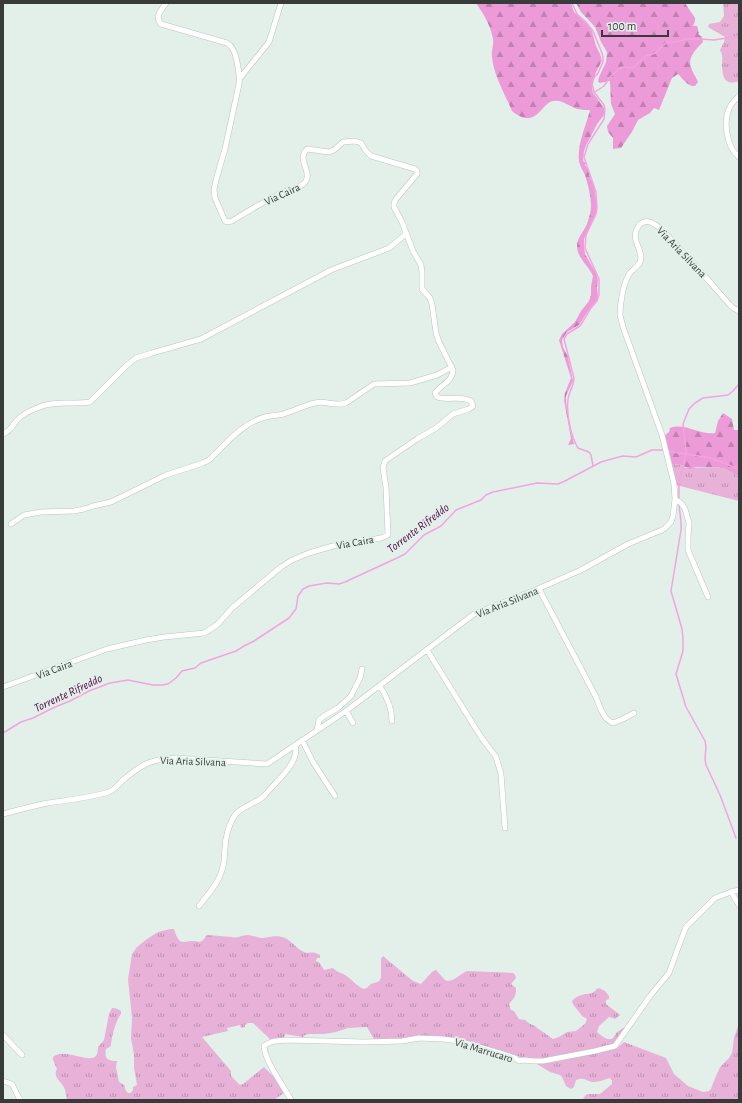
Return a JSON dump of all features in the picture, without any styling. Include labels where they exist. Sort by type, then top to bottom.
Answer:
[{"type":"street","name":"Via Caira","points":[[4,686],[107,649],[164,637],[204,633],[217,625],[232,608],[281,567],[292,560],[309,553],[334,546],[381,538],[388,535],[386,487],[383,468],[385,461],[436,428],[453,414],[469,409],[473,406],[471,400],[465,398],[441,398],[436,397],[435,394],[436,391],[452,376],[452,367],[436,334],[430,298],[422,289],[422,268],[402,222],[396,212],[394,203],[418,171],[371,156],[361,143],[351,140],[341,143],[334,150],[329,152],[309,149],[305,150],[302,157],[307,177],[303,184],[279,195],[232,221],[225,222],[214,189],[240,84],[235,53],[229,44],[163,25],[159,22],[158,15],[166,3]]},
{"type":"street","name":"Via Caira","points":[[240,78],[269,42],[281,3]]},
{"type":"street","points":[[739,96],[729,108],[727,118],[729,143],[733,151],[739,157]]},
{"type":"street","name":"Via Aria Silvana","points":[[3,814],[98,795],[111,791],[133,772],[153,760],[176,758],[267,764],[346,711],[474,614],[539,589],[582,570],[628,544],[662,530],[671,522],[673,516],[675,499],[672,473],[662,435],[623,327],[620,314],[628,276],[641,260],[635,240],[635,232],[638,227],[646,221],[653,223],[661,229],[729,304],[739,311]]},
{"type":"street","points":[[3,434],[11,429],[20,417],[47,404],[90,402],[136,358],[201,339],[331,270],[389,248],[406,234]]},
{"type":"street","points":[[11,524],[24,515],[41,512],[74,511],[111,502],[166,475],[209,460],[241,430],[263,418],[285,414],[317,402],[337,405],[346,403],[374,384],[410,383],[437,375],[452,367]]},
{"type":"street","name":"Via Aria Silvana","points":[[675,499],[681,503],[689,523],[688,550],[708,597]]},
{"type":"street","points":[[539,589],[609,722],[613,724],[634,713]]},
{"type":"street","points":[[427,650],[481,737],[496,757],[501,774],[505,828]]},
{"type":"street","name":"Via Aria Silvana","points":[[317,730],[319,720],[338,708],[352,696],[360,678],[362,669]]},
{"type":"street","points":[[380,686],[391,710],[392,721]]},
{"type":"street","points":[[346,711],[353,723]]},
{"type":"street","points":[[302,740],[313,762],[335,796]]},
{"type":"street","points":[[199,906],[215,886],[223,867],[225,840],[235,814],[241,809],[262,799],[291,765],[296,756],[295,745]]},
{"type":"street","name":"Via Marrucaro","points":[[292,1100],[272,1067],[265,1051],[264,1046],[269,1042],[293,1040],[365,1042],[402,1041],[419,1038],[443,1038],[502,1054],[515,1058],[519,1061],[543,1061],[595,1052],[615,1046],[650,996],[669,973],[686,927],[715,898],[739,890]]},
{"type":"street","points":[[731,892],[739,905]]},
{"type":"street","points":[[3,1035],[22,1056]]},
{"type":"street","points":[[3,1081],[12,1084],[20,1100]]},
{"type":"green space","points":[[476,3],[571,3],[574,12],[592,31],[602,61],[596,72],[592,88],[593,93],[604,108],[604,115],[597,124],[587,143],[583,161],[586,163],[585,165],[594,185],[597,208],[595,216],[584,239],[584,246],[585,254],[596,273],[598,280],[598,296],[597,300],[579,325],[567,332],[562,340],[563,347],[568,357],[573,381],[566,396],[566,402],[574,444],[568,445],[571,439],[564,400],[571,378],[559,340],[562,334],[575,322],[589,301],[591,295],[593,276],[581,258],[577,246],[579,237],[587,224],[591,208],[589,190],[585,175],[579,163],[579,148],[590,110],[582,110],[563,102],[553,101],[530,118],[522,117],[512,111],[494,68],[492,55],[493,41],[489,25]]},
{"type":"green space","points":[[576,3],[685,3],[695,18],[693,26],[697,26],[698,34],[702,37],[703,42],[693,53],[690,60],[690,64],[698,82],[695,86],[692,86],[678,74],[672,78],[659,110],[654,108],[650,113],[638,120],[621,148],[613,149],[613,138],[608,132],[607,126],[615,114],[611,104],[610,81],[600,83],[598,81],[606,62],[607,52],[595,27],[581,12]]},
{"type":"green space","points":[[723,3],[739,3],[739,81],[734,82],[727,81],[723,76],[722,54],[720,50],[725,37],[708,27],[709,24],[720,22],[724,16]]},
{"type":"green space","points":[[723,413],[732,419],[734,430],[739,430],[739,477],[726,469],[717,467],[696,467],[690,469],[681,465],[672,464],[665,435],[669,432],[670,428],[687,427],[703,432],[715,433],[718,421]]},
{"type":"green space","points":[[672,464],[681,465],[686,468],[717,467],[726,469],[739,477],[739,501],[676,485]]},
{"type":"green space","points":[[174,929],[178,939],[184,942],[200,942],[207,935],[237,937],[251,935],[261,938],[279,936],[290,941],[306,953],[315,953],[320,955],[320,958],[317,958],[316,961],[319,962],[324,970],[333,968],[364,989],[380,980],[381,959],[383,956],[413,981],[421,984],[433,971],[436,970],[445,980],[448,981],[467,971],[513,973],[516,978],[511,984],[516,988],[516,993],[509,1004],[511,1010],[514,1011],[519,1019],[525,1020],[553,1039],[567,1032],[576,1031],[585,1024],[587,1019],[582,1016],[572,1001],[579,996],[592,993],[599,988],[605,991],[609,996],[609,999],[606,1000],[606,1004],[620,1015],[615,1019],[609,1017],[599,1026],[597,1032],[607,1039],[612,1039],[616,1033],[627,1027],[613,1044],[596,1050],[544,1059],[531,1059],[451,1037],[424,1037],[375,1041],[367,1027],[348,1028],[324,1034],[309,1034],[303,1037],[285,1034],[284,1039],[270,1039],[253,1023],[248,1023],[245,1027],[241,1028],[240,1025],[227,1028],[228,1031],[202,1037],[231,1071],[231,1076],[240,1085],[264,1067],[274,1077],[284,1093],[274,1100],[67,1100],[64,1087],[56,1075],[57,1069],[53,1057],[57,1054],[69,1054],[88,1058],[93,1058],[96,1056],[98,1047],[104,1040],[109,1014],[112,1008],[121,1011],[121,1014],[114,1029],[111,1046],[106,1049],[106,1057],[111,1061],[117,1061],[116,1067],[119,1082],[124,1085],[128,1093],[131,1093],[133,1087],[137,1085],[131,1038],[132,1018],[128,979],[132,954],[137,947],[147,939],[158,932]]},
{"type":"green space","points":[[739,1023],[739,1100],[587,1100],[583,1098],[587,1094],[600,1094],[612,1084],[610,1078],[594,1082],[579,1079],[576,1080],[574,1087],[571,1089],[566,1086],[560,1075],[550,1072],[535,1063],[546,1063],[607,1051],[617,1048],[624,1042],[666,1058],[674,1074],[688,1086],[703,1092],[709,1091],[720,1067],[732,1053],[734,1038]]},
{"type":"waterway","points":[[572,3],[577,14],[593,31],[603,57],[603,62],[592,83],[594,92],[604,105],[604,119],[588,144],[584,157],[596,192],[597,208],[596,214],[586,235],[585,248],[599,279],[599,295],[597,301],[580,326],[567,334],[564,339],[574,378],[568,399],[570,425],[575,443],[578,448],[589,452],[593,466]]},
{"type":"waterway","points":[[595,92],[604,86],[610,77],[619,69],[622,67],[634,67],[646,56],[655,53],[667,42],[677,42],[686,39],[714,40],[739,36]]},
{"type":"waterway","points":[[679,498],[679,481],[686,453],[683,424],[689,409],[703,398],[728,395],[739,384]]},
{"type":"waterway","name":"Torrente Rifreddo","points":[[3,733],[21,722],[110,683],[128,680],[153,685],[168,684],[182,671],[195,668],[201,663],[236,651],[289,618],[296,609],[298,596],[303,589],[309,586],[327,583],[339,584],[345,582],[405,554],[424,535],[441,526],[456,510],[481,500],[486,495],[493,492],[537,483],[558,484],[601,462],[623,456],[636,457],[652,450],[664,450]]},
{"type":"waterway","name":"Torrente Rifreddo","points":[[667,451],[711,458],[739,469]]},
{"type":"waterway","points":[[679,505],[681,530],[671,591],[682,629],[683,651],[676,674],[686,707],[705,741],[706,765],[720,795],[736,838]]}]
